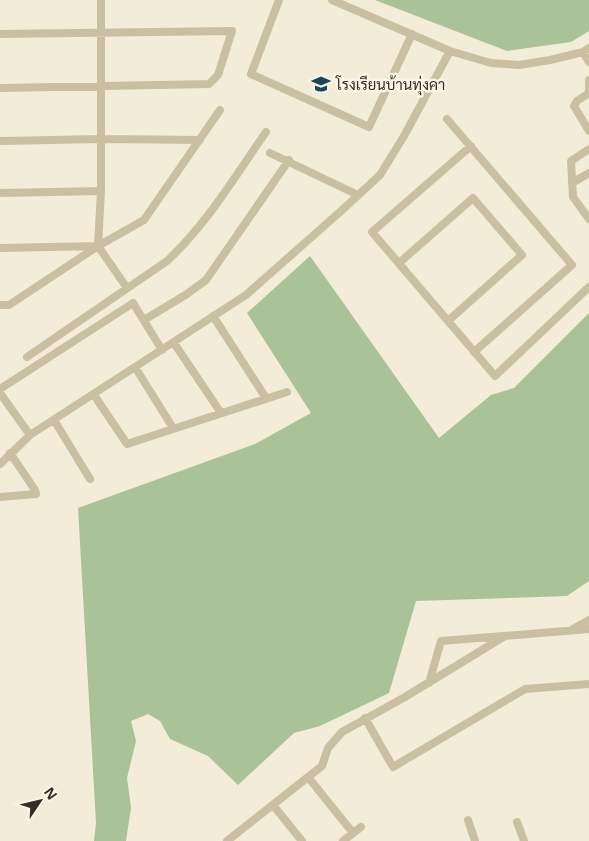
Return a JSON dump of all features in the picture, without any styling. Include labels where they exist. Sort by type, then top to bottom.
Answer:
[{"type":"street","points":[[101,0],[101,191],[98,246],[127,288]]},
{"type":"street","points":[[279,0],[251,74],[369,127],[412,34]]},
{"type":"street","points":[[332,0],[450,51],[491,63],[520,65],[550,60],[586,50],[589,62]]},
{"type":"street","points":[[0,34],[232,31],[218,74],[209,84],[0,88]]},
{"type":"street","points":[[0,464],[30,435],[246,295],[380,175],[450,51]]},
{"type":"street","points":[[589,80],[589,91],[574,106],[589,131]]},
{"type":"street","points":[[0,305],[9,306],[98,246],[144,220],[220,110]]},
{"type":"street","points":[[447,119],[572,265],[474,352]]},
{"type":"street","points":[[27,357],[167,261],[198,229],[266,132]]},
{"type":"street","points":[[0,142],[101,139],[200,140]]},
{"type":"street","points":[[471,146],[372,232],[494,376],[589,287]]},
{"type":"street","points":[[589,149],[571,161],[573,197],[589,219]]},
{"type":"street","points":[[270,153],[358,195]]},
{"type":"street","points":[[144,320],[188,294],[206,280],[288,160]]},
{"type":"street","points":[[572,183],[589,173]]},
{"type":"street","points":[[0,193],[101,191]]},
{"type":"street","points":[[399,263],[473,198],[522,254],[448,321]]},
{"type":"street","points":[[0,248],[98,246]]},
{"type":"street","points":[[0,389],[133,303],[162,350]]},
{"type":"street","points":[[213,316],[266,398]]},
{"type":"street","points":[[174,343],[221,413]]},
{"type":"street","points":[[135,368],[173,428]]},
{"type":"street","points":[[94,395],[127,444],[287,392]]},
{"type":"street","points":[[0,393],[30,435]]},
{"type":"street","points":[[54,420],[90,479]]},
{"type":"street","points":[[0,497],[36,494],[10,453]]},
{"type":"street","points":[[570,631],[589,620]]},
{"type":"street","points":[[429,683],[441,641],[589,629]]},
{"type":"street","points":[[227,841],[322,766],[328,748],[342,732],[405,698],[506,636]]},
{"type":"street","points":[[365,718],[393,767],[525,689],[589,684]]},
{"type":"street","points":[[308,777],[353,833]]},
{"type":"street","points":[[274,805],[302,841]]},
{"type":"street","points":[[468,820],[475,841]]},
{"type":"street","points":[[517,822],[524,841]]},
{"type":"street","points":[[343,841],[361,827]]},
{"type":"street","points":[[236,834],[242,841]]},
{"type":"green space","points":[[375,0],[589,0],[589,31],[571,42],[507,51]]},
{"type":"green space","points":[[310,256],[439,438],[491,395],[514,388],[589,313],[589,581],[567,596],[416,601],[389,693],[320,726],[294,733],[238,785],[208,756],[170,739],[160,721],[148,714],[131,721],[136,741],[127,778],[131,808],[126,841],[94,841],[96,823],[78,508],[255,444],[311,413],[247,313]]},
{"type":"place","name":"โรงเรียนบ้านทุ่งคา","points":[[321,84]]}]
